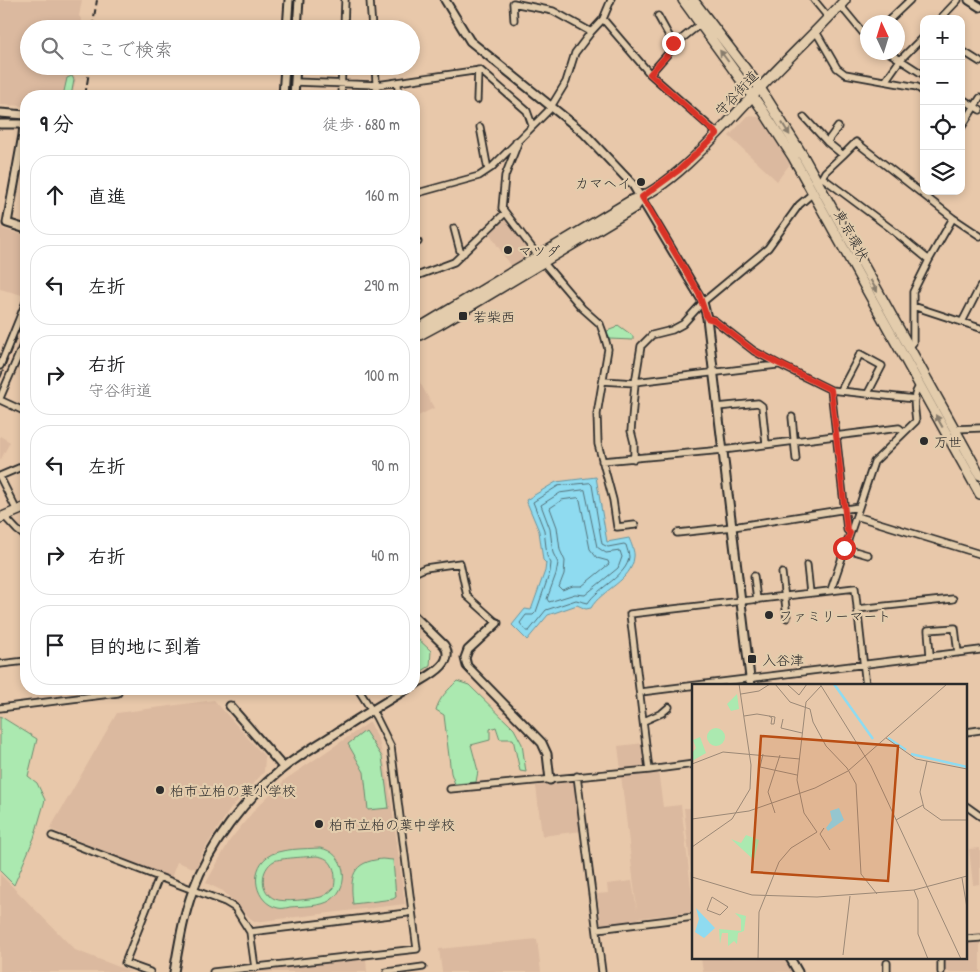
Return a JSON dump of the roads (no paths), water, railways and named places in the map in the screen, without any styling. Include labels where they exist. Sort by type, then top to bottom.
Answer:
[{"type":"main road","name":"東京環状","points":[[683,0],[700,24],[756,92],[980,494]]},
{"type":"main road","name":"東京環状","points":[[693,0],[756,92],[820,180],[908,347],[980,475]]},
{"type":"main road","name":"守谷街道","points":[[420,335],[440,324],[632,200],[642,197],[679,170],[717,134],[843,2]]},
{"type":"main road","name":"守谷街道","points":[[420,327],[540,259]]},
{"type":"main road","points":[[2,517],[20,510]]},
{"type":"street","points":[[288,20],[289,0]]},
{"type":"street","points":[[298,20],[299,0]]},
{"type":"street","points":[[345,20],[346,0]]},
{"type":"street","points":[[370,0],[371,20]]},
{"type":"street","points":[[444,0],[470,41],[584,133],[629,181],[642,197],[703,302],[707,318],[733,527],[750,682]]},
{"type":"street","points":[[420,192],[479,176],[488,170],[550,107],[566,82],[575,53],[590,32],[603,19],[611,0]]},
{"type":"street","points":[[814,0],[828,17]]},
{"type":"street","points":[[894,15],[910,0]]},
{"type":"street","points":[[944,15],[958,0]]},
{"type":"street","points":[[969,0],[980,7]]},
{"type":"street","points":[[514,20],[513,2],[553,11],[590,32]]},
{"type":"street","points":[[843,2],[860,27]]},
{"type":"street","points":[[658,16],[676,45]]},
{"type":"street","points":[[603,19],[650,74],[717,134]]},
{"type":"street","points":[[650,74],[676,45],[700,24]]},
{"type":"street","points":[[815,30],[837,68],[844,74],[886,80],[891,83],[920,89]]},
{"type":"street","points":[[905,55],[920,40]]},
{"type":"street","points":[[965,53],[980,62]]},
{"type":"street","points":[[886,80],[900,60],[920,72]]},
{"type":"street","points":[[477,100],[478,70]]},
{"type":"street","points":[[295,82],[377,86],[480,70],[527,111],[532,125]]},
{"type":"street","points":[[283,90],[284,75]]},
{"type":"street","points":[[294,90],[295,75]]},
{"type":"street","points":[[341,90],[342,75]]},
{"type":"street","points":[[376,75],[377,90]]},
{"type":"street","points":[[398,83],[398,90]]},
{"type":"street","points":[[965,123],[977,108],[980,98]]},
{"type":"street","points":[[965,100],[977,108]]},
{"type":"street","points":[[0,113],[20,115]]},
{"type":"street","points":[[804,117],[842,155]]},
{"type":"street","points":[[0,124],[20,124]]},
{"type":"street","points":[[480,127],[488,170]]},
{"type":"street","points":[[827,142],[838,127]]},
{"type":"street","points":[[516,141],[518,143],[505,176],[502,208],[540,259],[582,308],[600,324],[608,349],[597,414],[598,444],[613,500],[617,527],[635,525]]},
{"type":"street","points":[[929,260],[890,228],[820,180],[825,172],[856,142],[953,218],[980,236]]},
{"type":"street","points":[[20,152],[7,223],[20,227]]},
{"type":"street","points":[[634,459],[634,443],[631,431],[635,382],[641,346],[652,336],[684,324],[703,302],[768,248],[800,205],[813,193]]},
{"type":"street","points":[[420,275],[454,262],[505,213]]},
{"type":"street","points":[[908,347],[913,343],[913,292],[953,218]]},
{"type":"street","points":[[454,228],[460,251],[464,253]]},
{"type":"street","points":[[962,322],[980,288]]},
{"type":"street","points":[[913,306],[980,328]]},
{"type":"street","points":[[0,366],[20,317]]},
{"type":"street","points":[[707,318],[714,320],[754,351],[831,390],[914,399]]},
{"type":"street","points":[[20,352],[0,399],[20,409]]},
{"type":"street","points":[[842,390],[860,354],[882,366],[868,393]]},
{"type":"street","points":[[602,381],[635,382],[778,364]]},
{"type":"street","points":[[832,590],[844,548],[874,462],[916,421],[914,399],[920,386]]},
{"type":"street","points":[[831,390],[847,530],[850,533]]},
{"type":"street","points":[[717,407],[758,403],[762,406],[766,444]]},
{"type":"street","points":[[792,417],[796,459]]},
{"type":"street","points":[[602,461],[722,450],[899,428],[904,432]]},
{"type":"street","points":[[954,429],[980,428]]},
{"type":"street","points":[[17,511],[0,476],[20,467]]},
{"type":"street","points":[[677,533],[733,527],[859,507]]},
{"type":"street","points":[[856,516],[980,554]]},
{"type":"street","points":[[2,517],[20,532]]},
{"type":"street","points":[[844,548],[868,555]]},
{"type":"street","points":[[420,570],[460,563],[466,596],[497,624],[468,650],[465,658],[468,666],[542,743],[547,754],[550,780]]},
{"type":"street","points":[[807,566],[810,593]]},
{"type":"street","points":[[782,573],[787,618]]},
{"type":"street","points":[[754,576],[757,600]]},
{"type":"street","points":[[649,770],[630,614],[855,588],[866,684]]},
{"type":"street","points":[[857,609],[953,599]]},
{"type":"street","points":[[420,622],[444,645],[447,655],[443,666],[420,681]]},
{"type":"street","points":[[930,656],[928,630],[955,628],[958,653]]},
{"type":"street","points":[[728,684],[864,663],[980,650]]},
{"type":"street","points":[[0,664],[20,662]]},
{"type":"street","points":[[641,692],[692,687]]},
{"type":"street","points":[[0,708],[102,695]]},
{"type":"street","points":[[214,972],[417,949],[392,747],[362,695]]},
{"type":"street","points":[[174,972],[182,925],[193,890],[208,857],[226,829],[250,799],[283,767],[397,695]]},
{"type":"street","points":[[230,706],[283,767]]},
{"type":"street","points":[[644,721],[662,714],[669,707]]},
{"type":"street","points":[[450,789],[692,764]]},
{"type":"street","points":[[577,776],[602,972]]},
{"type":"street","points":[[968,807],[980,816]]},
{"type":"street","points":[[52,836],[225,902],[235,908],[250,932],[255,968]]},
{"type":"street","points":[[150,972],[125,963],[159,877]]},
{"type":"street","points":[[250,932],[412,911]]},
{"type":"street","points":[[597,928],[692,917]]},
{"type":"street","points":[[791,960],[798,972]]},
{"type":"street","points":[[887,963],[887,972]]},
{"type":"street","points":[[387,972],[423,967]]},
{"type":"water","points":[[596,477],[607,542],[629,538],[634,553],[632,565],[622,579],[602,595],[591,608],[586,609],[577,605],[548,615],[527,640],[512,625],[525,609],[531,610],[546,563],[543,560],[539,531],[526,500],[556,482]]},
{"type":"railway","points":[[94,20],[97,0]]},
{"type":"railway","points":[[86,90],[88,75]]},
{"type":"railway","points":[[0,378],[20,328]]},
{"type":"place","name":"カマヘイ","points":[[641,182]]},
{"type":"place","name":"マツダ","points":[[508,250]]},
{"type":"place","name":"若柴西","points":[[463,316]]},
{"type":"place","name":"万世","points":[[924,441]]},
{"type":"place","name":"ファミリーマート","points":[[769,615]]},
{"type":"place","name":"入谷津","points":[[752,659]]},
{"type":"place","name":"柏市立柏の葉小学校","points":[[160,790]]},
{"type":"place","name":"柏市立柏の葉中学校","points":[[319,824]]}]
